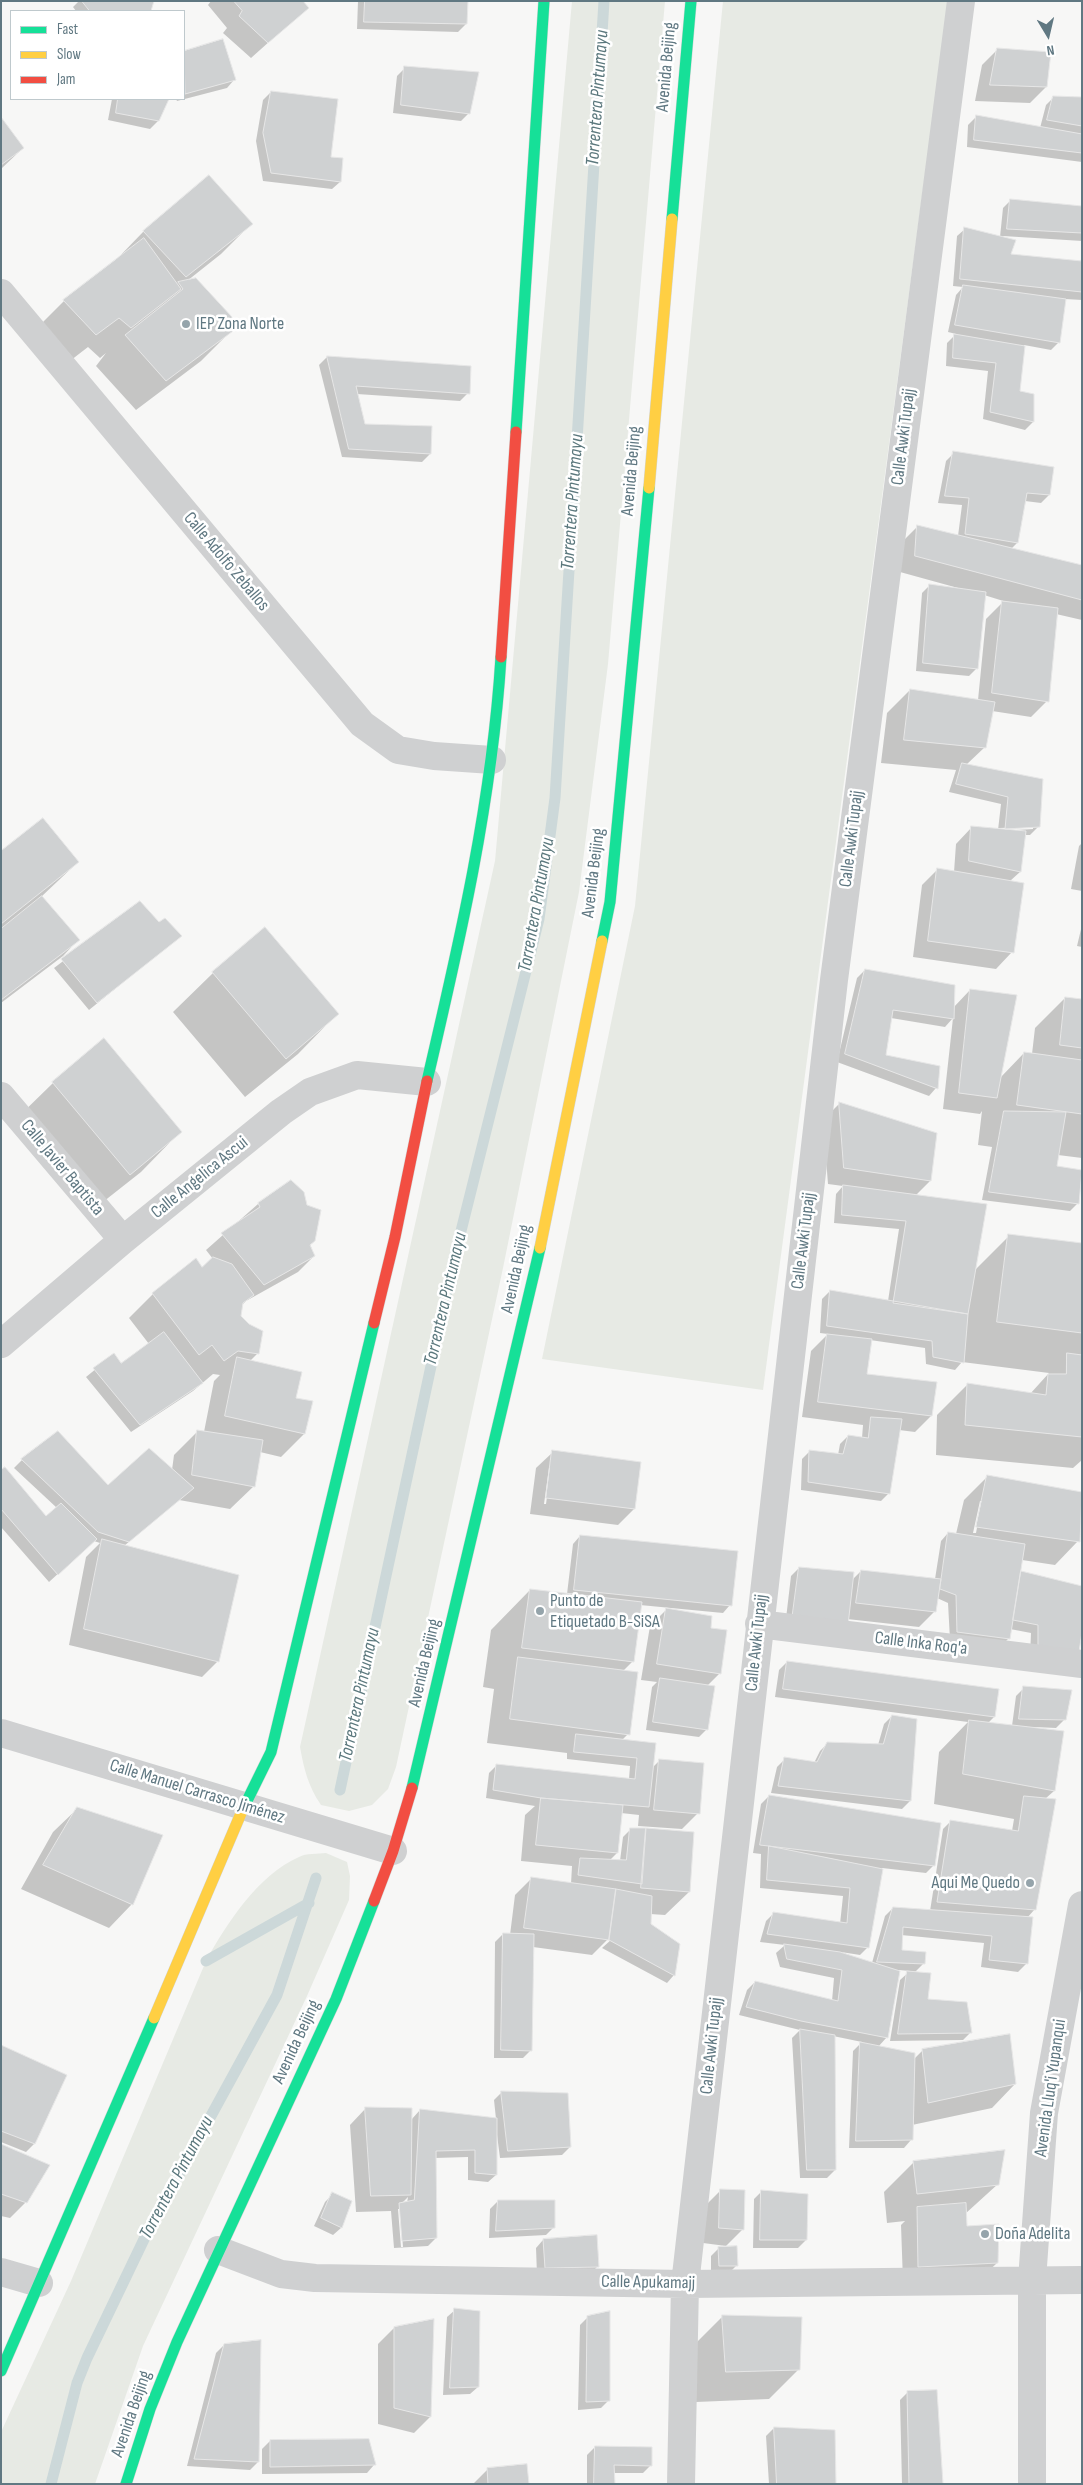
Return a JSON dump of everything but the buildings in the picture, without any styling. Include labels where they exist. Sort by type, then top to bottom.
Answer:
[{"type":"main road","points":[[1,2371],[244,1807],[271,1752],[395,1237],[427,1082],[466,916],[492,760],[501,661],[544,1]]},
{"type":"main road","name":"Avenida Beijing","points":[[126,2484],[150,2408],[218,2250],[336,2000],[393,1851],[418,1769],[535,1274],[610,902],[630,705],[691,1]]},
{"type":"street","name":"Calle Awki Tupajj","points":[[681,2484],[685,2284],[834,980],[961,1]]},
{"type":"street","name":"Calle Adolfo Zeballos","points":[[1,293],[362,724],[398,750],[434,756],[492,760]]},
{"type":"street","name":"Calle Angelica Ascui","points":[[1,1344],[123,1240],[282,1112],[310,1092],[357,1074],[427,1082]]},
{"type":"street","name":"Calle Javier Baptista","points":[[1,1096],[123,1240]]},
{"type":"street","name":"Calle Inka Roq'a","points":[[760,1624],[1082,1664]]},
{"type":"street","name":"Calle Manuel Carrasco Jiménez","points":[[1,1733],[393,1851]]},
{"type":"street","name":"Avenida Lluq'i Yupanqui","points":[[1032,2484],[1032,2280],[1044,2113],[1082,1905]]},
{"type":"street","name":"Calle Apukamajj","points":[[218,2250],[281,2274],[315,2278],[685,2284],[1082,2280]]},
{"type":"street","points":[[1,2272],[39,2283]]},
{"type":"shaded area","points":[[572,1],[665,1],[608,664],[579,892],[503,1268],[396,1767],[388,1789],[372,1805],[349,1811],[321,1805],[307,1777],[300,1747],[495,861]]},
{"type":"shaded area","points":[[723,1],[948,1],[763,1390],[542,1359],[635,906]]},
{"type":"shaded area","points":[[326,1853],[347,1862],[350,1876],[349,1900],[307,1996],[143,2346],[95,2484],[1,2484],[1,2432],[71,2281],[206,1961],[234,1916],[257,1888],[270,1876],[284,1865],[302,1856]]},
{"type":"waterway","name":"Torrentera Pintumayu","points":[[340,1790],[454,1259],[539,919],[555,798],[604,1]]},
{"type":"waterway","name":"Torrentera Pintumayu","points":[[51,2484],[77,2383],[87,2358],[147,2233],[277,1995],[316,1878]]},
{"type":"waterway","points":[[206,1961],[309,1903]]},
{"type":"traffic: fast","points":[[516,432],[544,1]]},
{"type":"traffic: fast","points":[[672,219],[691,1]]},
{"type":"traffic: fast","points":[[602,941],[610,902],[649,488]]},
{"type":"traffic: fast","points":[[427,1081],[473,871],[490,765],[501,657]]},
{"type":"traffic: fast","points":[[412,1788],[540,1248]]},
{"type":"traffic: fast","points":[[242,1811],[271,1752],[374,1323]]},
{"type":"traffic: fast","points":[[126,2484],[150,2409],[177,2342],[336,1999],[374,1901]]},
{"type":"traffic: fast","points":[[1,2371],[154,2018]]},
{"type":"traffic: slow","points":[[649,488],[672,219]]},
{"type":"traffic: slow","points":[[540,1248],[602,941]]},
{"type":"traffic: slow","points":[[154,2018],[242,1811]]},
{"type":"traffic: jam","points":[[501,657],[516,432]]},
{"type":"traffic: jam","points":[[374,1323],[395,1237],[427,1081]]},
{"type":"traffic: jam","points":[[374,1901],[393,1851],[412,1788]]},
{"type":"place","name":"IEP Zona Norte","points":[[186,324]]},
{"type":"place","name":"Punto de Etiquetado B-SiSA","points":[[540,1611]]},
{"type":"place","name":"Aqui Me Quedo","points":[[1030,1883]]},
{"type":"place","name":"Doña Adelita","points":[[985,2234]]}]
